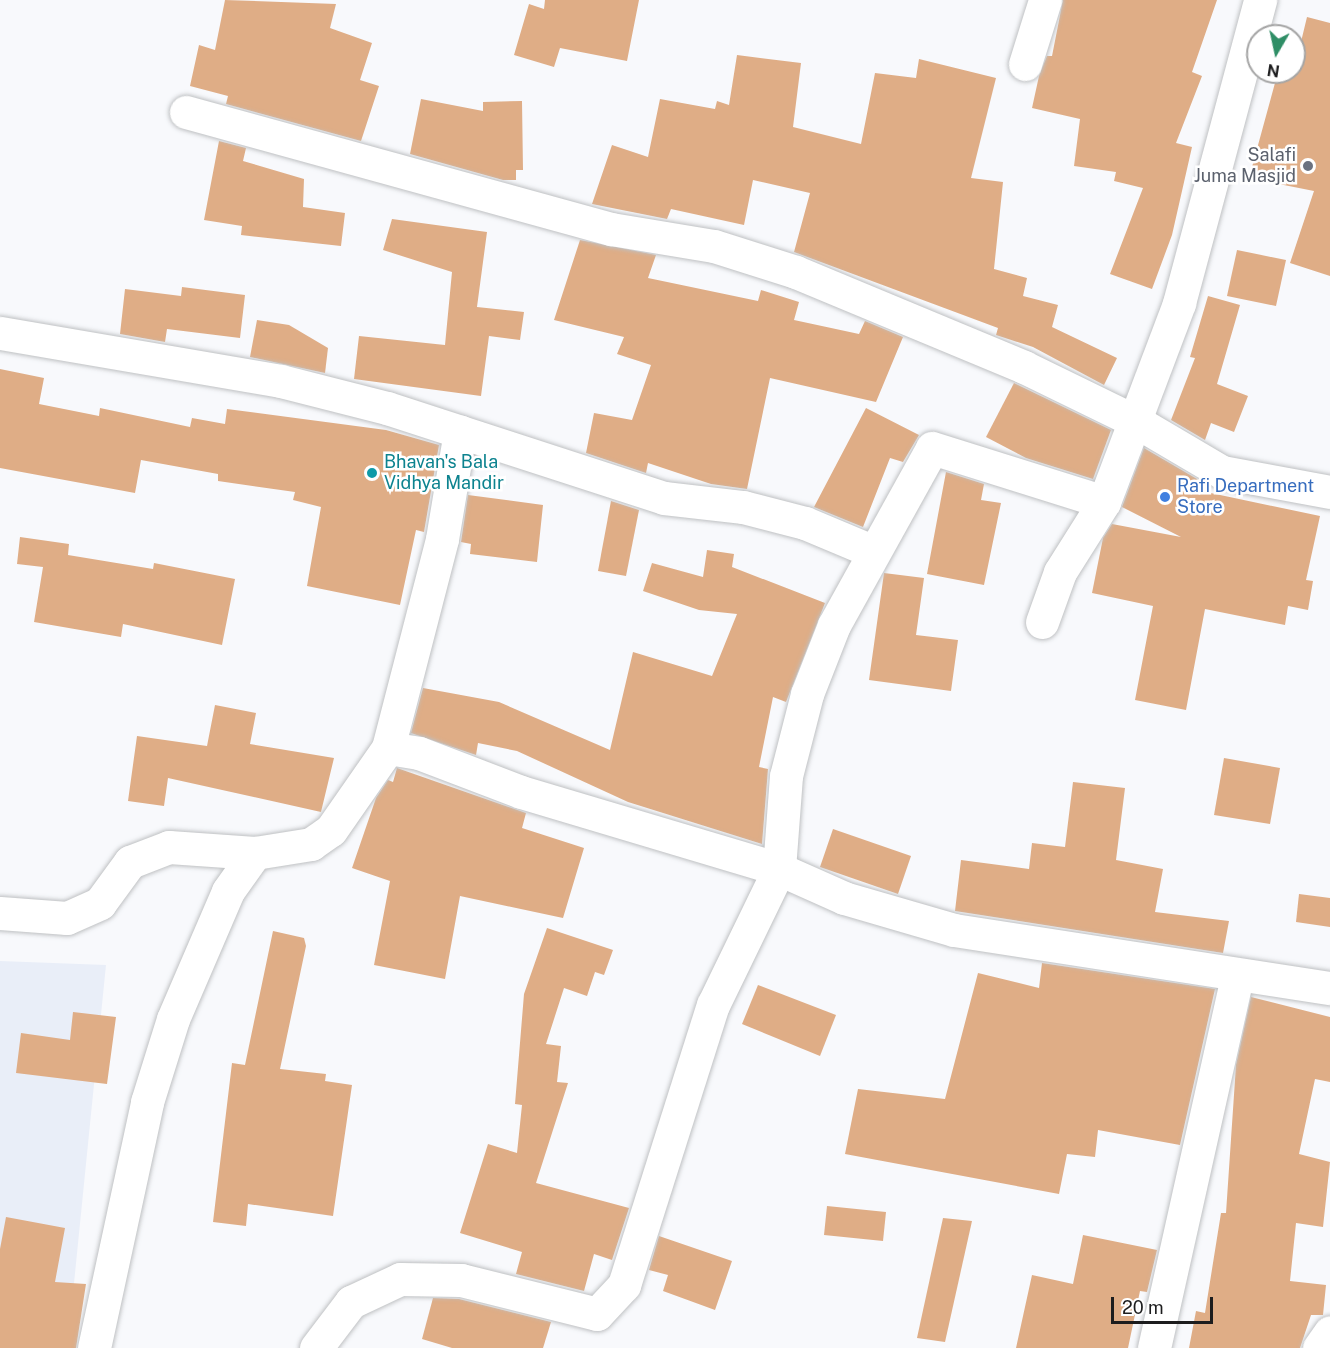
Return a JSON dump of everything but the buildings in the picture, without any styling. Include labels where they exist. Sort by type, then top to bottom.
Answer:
[{"type":"street","points":[[1025,64],[1045,0]]},
{"type":"street","points":[[1042,622],[1060,572],[1104,502],[1137,422],[1192,258],[1260,0]]},
{"type":"street","points":[[186,112],[611,229],[714,246],[796,272],[1024,367],[1137,422],[1222,472],[1330,492]]},
{"type":"street","points":[[0,333],[282,381],[460,432],[664,498],[743,507],[805,523],[872,551]]},
{"type":"street","points":[[0,913],[67,918],[100,903],[130,862],[169,847],[255,853],[311,844],[331,830],[388,748],[442,539],[460,432]]},
{"type":"street","points":[[316,1348],[351,1302],[400,1279],[461,1280],[597,1314],[624,1285],[713,1005],[779,869],[786,776],[807,694],[872,551],[932,448],[1104,502]]},
{"type":"street","points":[[388,748],[419,753],[521,792],[779,869],[844,898],[954,930],[1237,976],[1330,988]]},
{"type":"street","points":[[94,1348],[162,1052],[205,940],[239,870],[255,853]]},
{"type":"street","points":[[1154,1348],[1237,976]]},
{"type":"street","points":[[1319,1348],[1330,1332]]},
{"type":"shaded area","points":[[0,961],[106,965],[70,1323],[0,1348]]},
{"type":"place","name":"Salafi Juma Masjid","points":[[1308,166]]},
{"type":"place","name":"Bhavan's Bala Vidhya Mandir","points":[[372,473]]},
{"type":"place","name":"Rafi Department Store","points":[[1165,497]]}]
